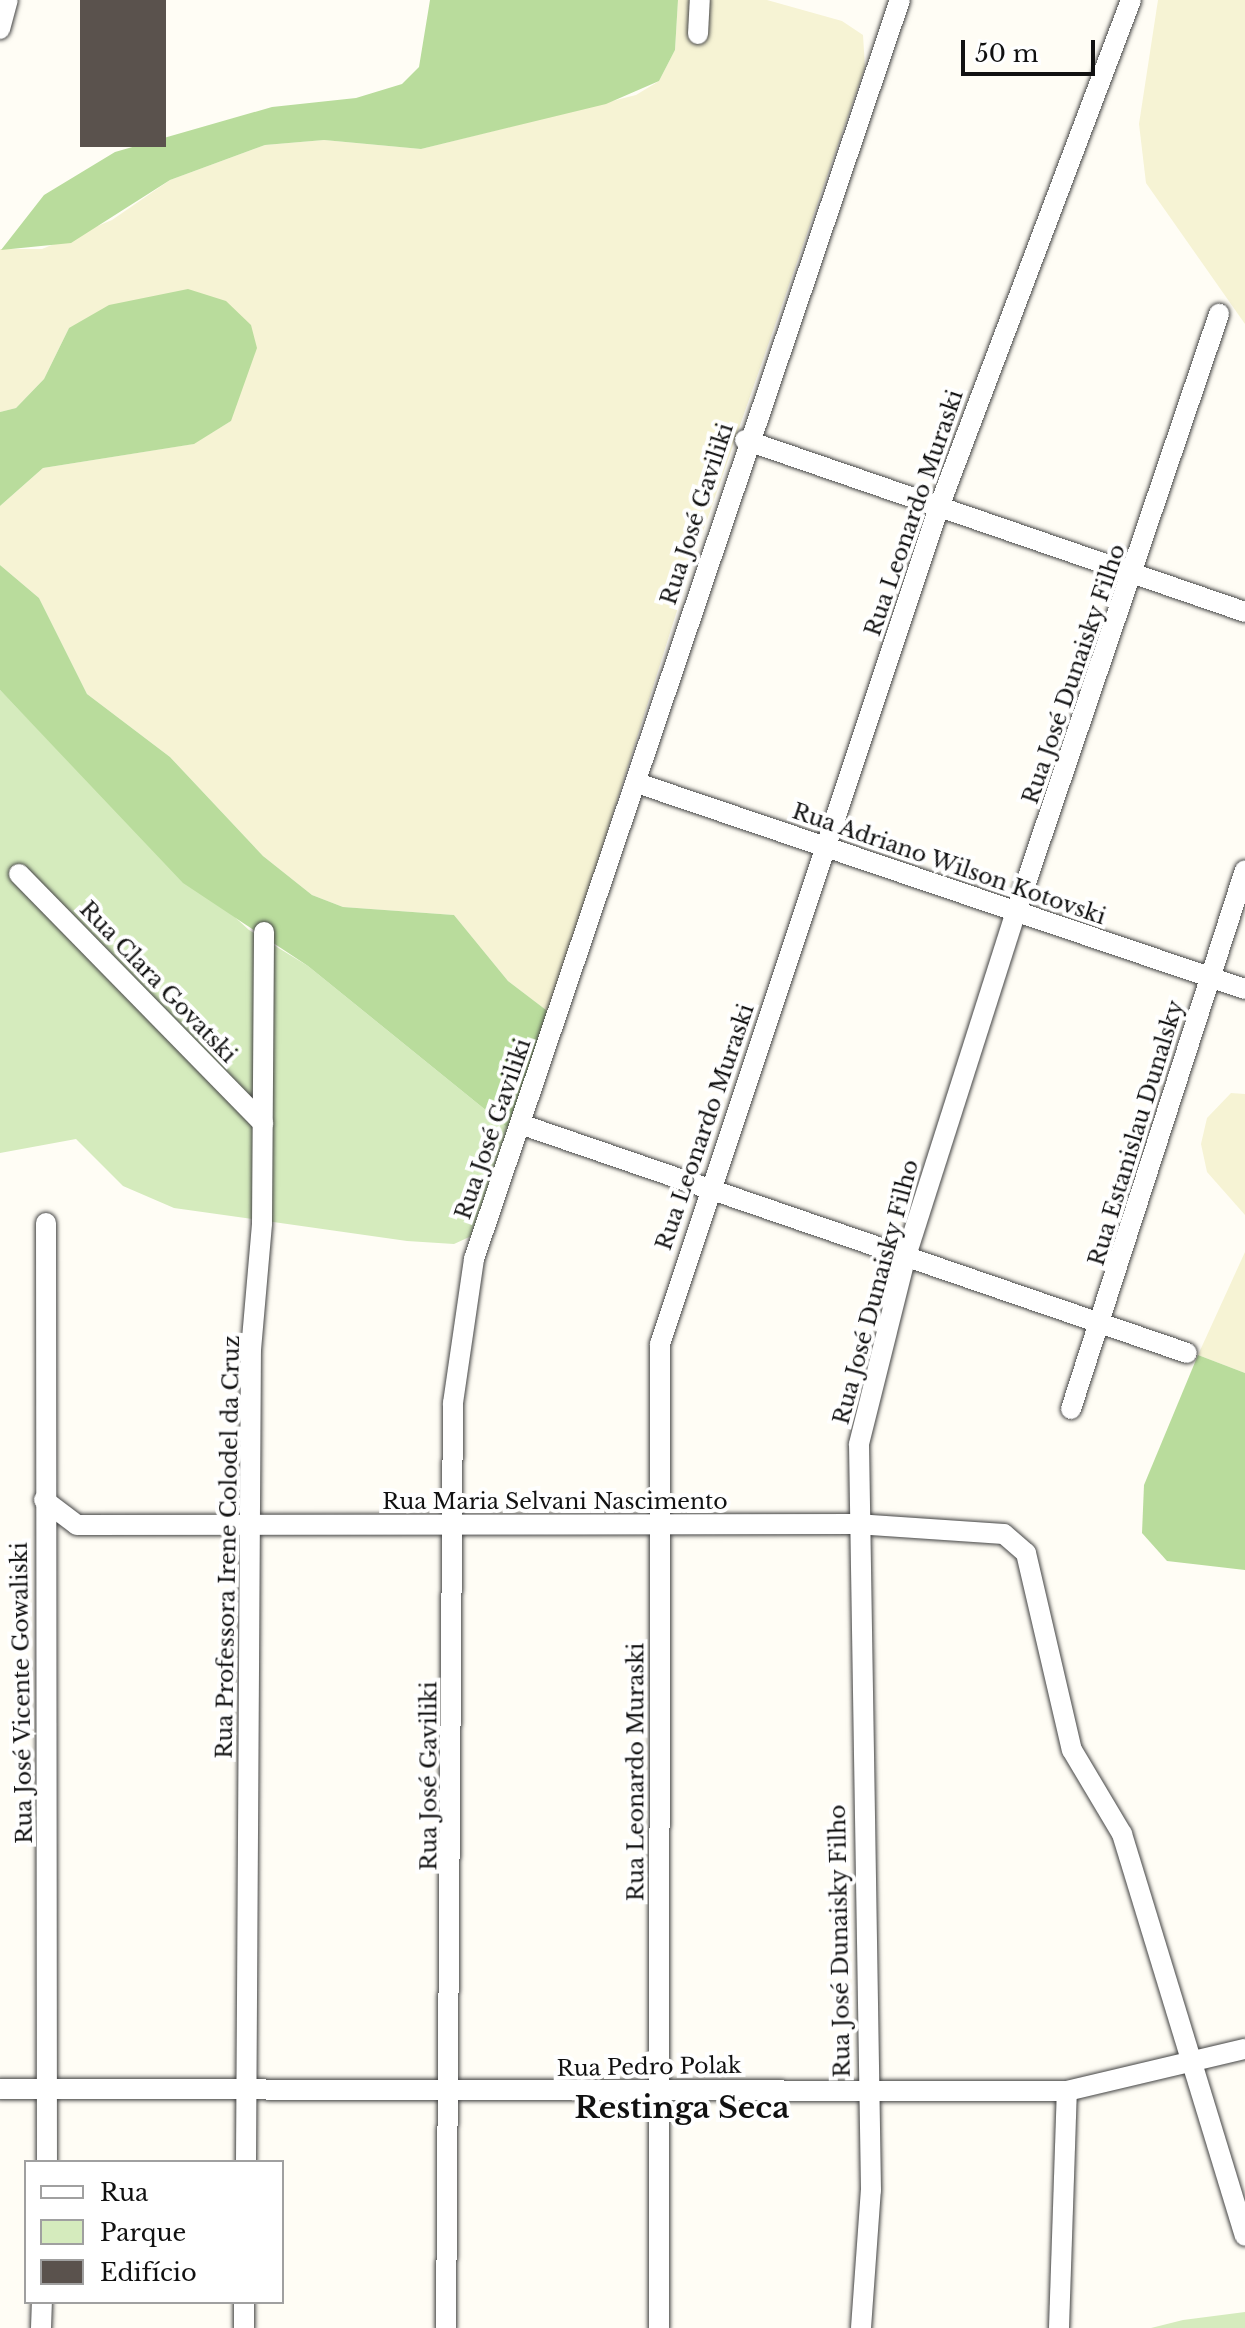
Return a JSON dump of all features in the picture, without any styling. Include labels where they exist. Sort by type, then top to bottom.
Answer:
[{"type":"street","points":[[0,29],[8,0]]},
{"type":"street","points":[[698,34],[700,0]]},
{"type":"street","name":"Rua José Gaviliki","points":[[446,2328],[451,2094],[453,1403],[474,1259],[637,783],[745,440],[900,0]]},
{"type":"street","name":"Rua Leonardo Muraski","points":[[659,2328],[664,2091],[660,1344],[939,507],[1131,0]]},
{"type":"street","name":"Rua José Dunaisky Filho","points":[[861,2328],[871,2190],[866,2088],[856,1524],[859,1444],[906,1256],[1015,915],[1136,573],[1219,314]]},
{"type":"street","points":[[745,440],[1245,612]]},
{"type":"street","name":"Rua Adriano Wilson Kotovski","points":[[637,783],[826,846],[1015,915],[1245,989]]},
{"type":"street","name":"Rua Estanislau Dunalsky","points":[[1071,1409],[1101,1327],[1245,870]]},
{"type":"street","name":"Rua Clara Govatski","points":[[19,874],[263,1123]]},
{"type":"street","name":"Rua Professora Irene Colodel da Cruz","points":[[246,2160],[251,1526],[263,1123],[264,932]]},
{"type":"street","points":[[520,1124],[906,1256],[1101,1327],[1187,1353]]},
{"type":"street","name":"Rua José Vicente Gowaliski","points":[[46,1223],[47,2160]]},
{"type":"street","name":"Rua Maria Selvani Nascimento","points":[[44,1500],[77,1525],[455,1527],[856,1524],[1004,1534],[1026,1553],[1072,1750],[1122,1834],[1190,2066],[1245,2236]]},
{"type":"street","name":"Rua Pedro Polak","points":[[0,2089],[49,2093],[248,2090],[451,2094],[866,2088],[1067,2091],[1190,2066],[1245,2049]]},
{"type":"street","points":[[1059,2328],[1067,2091]]},
{"type":"street","points":[[41,2328],[42,2304]]},
{"type":"street","points":[[244,2304],[244,2328]]},
{"type":"shaded area","points":[[678,0],[767,0],[842,21],[863,35],[865,67],[693,560],[550,1013],[508,981],[454,915],[343,907],[312,895],[263,856],[170,757],[87,694],[39,598],[0,565],[0,506],[43,468],[193,444],[231,421],[69,328],[44,379],[16,408],[0,412],[0,249],[42,249],[112,220],[170,180],[265,145],[324,140],[421,149],[636,95],[659,81],[675,50]]},
{"type":"shaded area","points":[[1158,0],[1245,0],[1245,324],[1146,183],[1139,124]]},
{"type":"shaded area","points":[[1231,1093],[1245,1094],[1245,1215],[1207,1172],[1201,1144],[1207,1118]]},
{"type":"shaded area","points":[[1245,1252],[1245,1373],[1198,1355]]},
{"type":"green space","points":[[430,0],[678,0],[675,50],[659,81],[606,104],[421,149],[324,140],[265,145],[170,180],[71,243],[1,250],[44,195],[115,152],[272,107],[356,98],[402,84],[419,67]]},
{"type":"green space","points":[[188,289],[226,301],[251,325],[257,348],[231,421],[194,444],[43,468],[0,506],[0,412],[16,408],[44,379],[69,328],[109,305]]},
{"type":"green space","points":[[0,565],[39,598],[87,694],[170,757],[263,856],[312,895],[343,907],[454,915],[508,981],[550,1013],[514,1133],[308,966],[183,883],[0,690]]},
{"type":"green space","points":[[0,690],[102,796],[249,930],[308,966],[514,1133],[478,1233],[454,1244],[407,1241],[174,1208],[123,1186],[76,1139],[0,1153]]},
{"type":"green space","points":[[1198,1355],[1245,1373],[1245,1570],[1167,1561],[1142,1533],[1144,1485]]},
{"type":"green space","points":[[1245,2312],[1245,2328],[1151,2328],[1183,2320]]},
{"type":"building","points":[[80,0],[166,0],[166,147],[80,147]]},
{"type":"district","name":"Restinga Seca","points":[[682,2108]]}]
